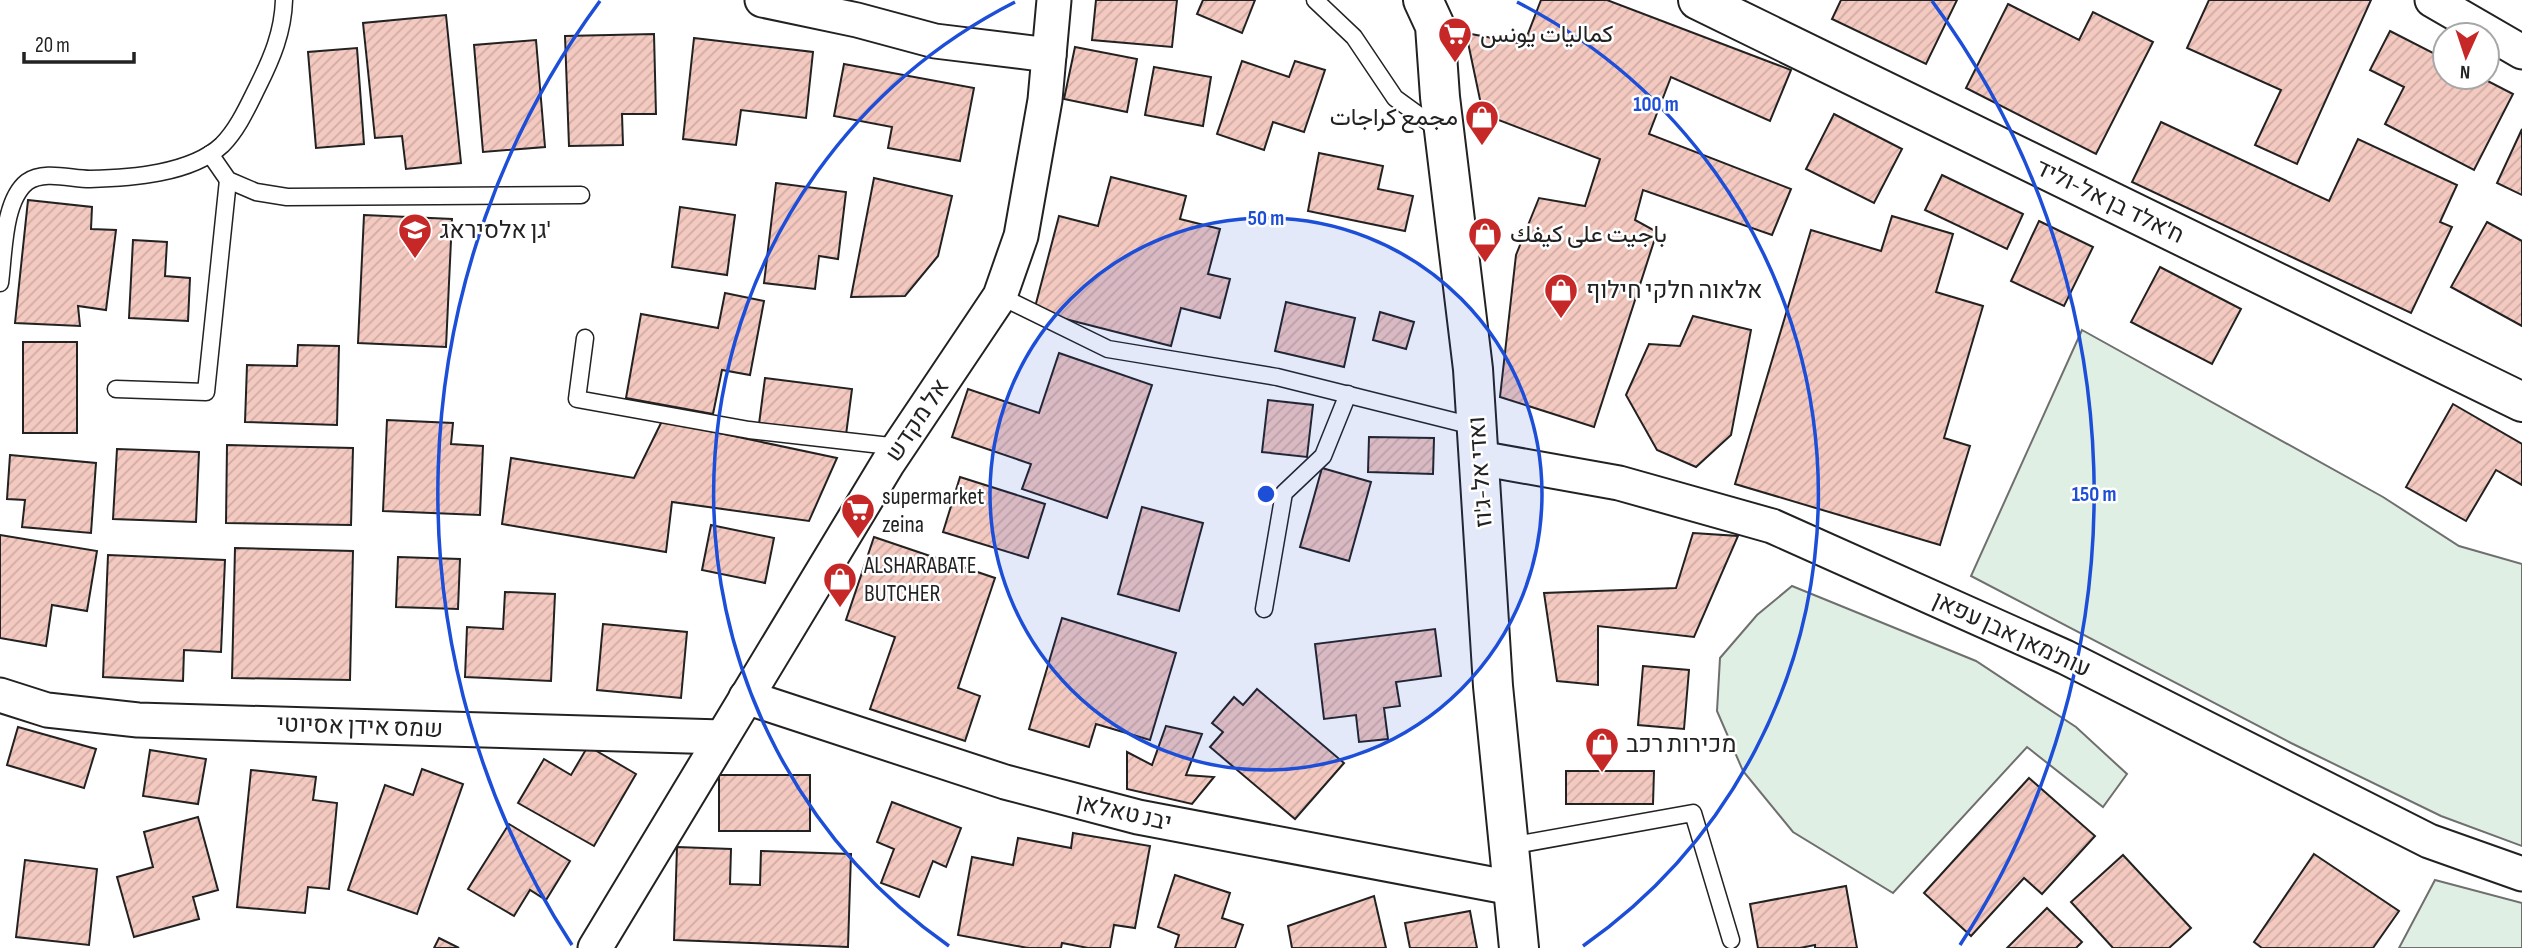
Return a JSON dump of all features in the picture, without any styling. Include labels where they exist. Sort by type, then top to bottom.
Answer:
[{"type":"main road","name":"ואדי אל-ג'וז","points":[[1423,0],[1434,26],[1444,133],[1473,369],[1493,686],[1519,948]]},
{"type":"main road","name":"ח'אלד בן אל-וליד","points":[[1698,0],[2522,402]]},
{"type":"street","points":[[762,0],[857,20],[935,41],[1049,55]]},
{"type":"street","name":"אל מקדש","points":[[601,946],[722,737],[899,447],[1000,296],[1021,236],[1045,100],[1054,0]]},
{"type":"street","points":[[2432,0],[2522,52]]},
{"type":"street","name":"עות'מאן אבן עפאן","points":[[1478,443],[1772,526],[2065,657],[2429,841],[2522,874]]},
{"type":"street","name":"שמס אידן אסיוטי","points":[[0,695],[47,710],[138,720],[722,737]]},
{"type":"street","name":"יבנ טאלאן","points":[[746,698],[1005,782],[1138,817],[1512,888]]},
{"type":"lane","points":[[0,283],[10,208],[16,194],[29,181],[46,176],[89,179],[164,173],[209,154],[223,144],[240,122],[273,55],[283,19],[284,0]]},
{"type":"lane","points":[[1315,0],[1354,37],[1395,98],[1444,133]]},
{"type":"lane","points":[[209,154],[228,180],[256,192],[287,197],[581,195]]},
{"type":"lane","points":[[116,389],[206,391],[228,180]]},
{"type":"lane","points":[[1000,296],[1108,349],[1277,377],[1348,394],[1478,443]]},
{"type":"lane","points":[[585,338],[577,399],[750,430],[899,447]]},
{"type":"lane","points":[[1264,609],[1284,493],[1323,456],[1348,394]]},
{"type":"lane","points":[[1508,846],[1693,813],[1731,940]]},
{"type":"green space","points":[[2082,330],[2383,497],[2459,546],[2522,564],[2522,846],[2441,816],[2291,743],[1971,576]]},
{"type":"green space","points":[[1792,586],[1976,661],[2076,727],[2127,774],[2103,807],[2027,747],[1893,893],[1793,832],[1743,771],[1717,711],[1720,658],[1757,615]]},
{"type":"green space","points":[[2435,880],[2522,903],[2522,948],[2399,948]]},
{"type":"building","points":[[1096,0],[1177,0],[1172,47],[1092,40]]},
{"type":"building","points":[[1203,0],[1255,0],[1242,33],[1197,14]]},
{"type":"building","points":[[1541,0],[1607,0],[1791,70],[1770,121],[1671,77],[1649,134],[1791,189],[1772,235],[1643,190],[1635,220],[1657,232],[1594,427],[1500,397],[1516,255],[1539,198],[1585,206],[1600,159],[1483,114],[1466,33],[1524,44]]},
{"type":"building","points":[[1841,0],[1957,0],[1926,64],[1832,19]]},
{"type":"building","points":[[2209,0],[2371,0],[2297,164],[2255,145],[2281,90],[2187,48]]},
{"type":"building","points":[[2008,4],[2079,40],[2093,12],[2153,42],[2096,154],[1966,88]]},
{"type":"building","points":[[446,15],[461,163],[406,169],[402,136],[375,138],[363,23]]},
{"type":"building","points":[[2390,31],[2431,52],[2431,91],[2501,91],[2501,88],[2513,94],[2474,170],[2385,124],[2404,87],[2370,70]]},
{"type":"building","points":[[654,34],[656,114],[622,114],[623,145],[569,146],[565,36]]},
{"type":"building","points":[[694,38],[813,52],[806,118],[741,110],[736,145],[683,139]]},
{"type":"building","points":[[536,40],[545,147],[483,152],[474,45]]},
{"type":"building","points":[[1075,47],[1137,59],[1127,112],[1064,99]]},
{"type":"building","points":[[357,48],[364,144],[316,148],[308,52]]},
{"type":"building","points":[[1242,61],[1289,77],[1295,61],[1325,70],[1304,132],[1273,122],[1264,150],[1217,134]]},
{"type":"building","points":[[844,64],[974,88],[960,161],[888,148],[892,127],[834,116]]},
{"type":"building","points":[[1154,67],[1211,77],[1203,126],[1145,115]]},
{"type":"building","points":[[1834,114],[1902,149],[1874,203],[1806,169]]},
{"type":"building","points":[[2161,122],[2329,201],[2358,139],[2457,185],[2440,222],[2452,227],[2411,313],[2132,182]]},
{"type":"building","points":[[2522,129],[2522,195],[2497,183]]},
{"type":"building","points":[[1319,153],[1383,166],[1378,189],[1413,196],[1405,231],[1308,211]]},
{"type":"building","points":[[1942,175],[2023,214],[2007,249],[1925,210]]},
{"type":"building","points":[[1111,177],[1186,196],[1180,219],[1220,229],[1208,274],[1230,279],[1220,318],[1181,308],[1171,346],[1034,311],[1059,216],[1098,226]]},
{"type":"building","points":[[874,178],[952,196],[938,256],[905,296],[851,297]]},
{"type":"building","points":[[776,183],[846,192],[838,259],[819,256],[815,289],[764,283]]},
{"type":"building","points":[[28,200],[92,207],[91,229],[116,230],[106,310],[78,306],[80,326],[15,323]]},
{"type":"building","points":[[680,207],[735,215],[727,275],[672,267]]},
{"type":"building","points":[[364,215],[452,219],[446,347],[358,343]]},
{"type":"building","points":[[1892,216],[1953,234],[1936,292],[1983,306],[1944,438],[1970,446],[1940,545],[1735,484],[1811,230],[1881,251]]},
{"type":"building","points":[[2039,221],[2093,247],[2064,306],[2011,281]]},
{"type":"building","points":[[2487,222],[2522,241],[2522,326],[2451,287]]},
{"type":"building","points":[[133,240],[167,242],[165,276],[190,278],[188,321],[129,318]]},
{"type":"building","points":[[2160,267],[2241,309],[2212,364],[2131,322]]},
{"type":"building","points":[[725,293],[764,301],[750,375],[722,370],[713,414],[626,398],[641,314],[718,328]]},
{"type":"building","points":[[1286,302],[1355,318],[1344,367],[1275,351]]},
{"type":"building","points":[[1380,312],[1414,322],[1406,349],[1373,340]]},
{"type":"building","points":[[1693,316],[1751,330],[1731,435],[1696,467],[1657,450],[1626,395],[1649,344],[1680,346]]},
{"type":"building","points":[[23,342],[77,342],[77,433],[23,433]]},
{"type":"building","points":[[298,345],[339,346],[337,425],[245,422],[247,365],[297,366]]},
{"type":"building","points":[[1059,353],[1152,385],[1107,518],[1022,489],[1031,464],[952,437],[968,389],[1039,413]]},
{"type":"building","points":[[765,378],[852,389],[846,435],[759,424]]},
{"type":"building","points":[[1268,400],[1313,405],[1307,457],[1262,452]]},
{"type":"building","points":[[2453,404],[2522,444],[2522,485],[2496,470],[2466,521],[2406,487]]},
{"type":"building","points":[[387,420],[453,423],[451,444],[483,446],[480,515],[383,511]]},
{"type":"building","points":[[662,421],[837,458],[809,521],[672,502],[666,552],[502,524],[511,458],[634,478]]},
{"type":"building","points":[[1369,437],[1434,438],[1433,474],[1368,472]]},
{"type":"building","points":[[227,445],[353,448],[351,525],[226,523]]},
{"type":"building","points":[[117,449],[199,452],[196,522],[113,519]]},
{"type":"building","points":[[10,455],[96,463],[91,533],[22,527],[25,500],[7,499]]},
{"type":"building","points":[[1322,468],[1371,482],[1349,561],[1300,547]]},
{"type":"building","points":[[960,477],[1045,504],[1028,558],[943,532]]},
{"type":"building","points":[[1142,507],[1203,523],[1179,611],[1118,594]]},
{"type":"building","points":[[711,525],[774,538],[765,583],[702,570]]},
{"type":"building","points":[[1693,533],[1738,536],[1694,637],[1598,626],[1598,685],[1557,681],[1544,593],[1676,588]]},
{"type":"building","points":[[0,535],[97,551],[87,611],[52,605],[46,646],[0,638]]},
{"type":"building","points":[[874,537],[995,578],[958,688],[980,696],[965,741],[870,709],[895,637],[846,620]]},
{"type":"building","points":[[235,548],[353,551],[350,680],[232,678]]},
{"type":"building","points":[[108,555],[225,560],[221,652],[184,650],[183,681],[103,677]]},
{"type":"building","points":[[398,557],[460,559],[458,609],[396,607]]},
{"type":"building","points":[[505,592],[555,594],[551,681],[465,677],[467,627],[503,629]]},
{"type":"building","points":[[1062,618],[1176,653],[1150,740],[1096,724],[1089,747],[1029,729]]},
{"type":"building","points":[[603,624],[687,632],[681,698],[597,690]]},
{"type":"building","points":[[1435,629],[1441,676],[1396,682],[1400,706],[1384,708],[1388,739],[1359,742],[1356,715],[1324,719],[1315,644]]},
{"type":"building","points":[[1643,666],[1689,670],[1684,729],[1638,725]]},
{"type":"building","points":[[1257,689],[1344,763],[1295,819],[1210,747],[1223,732],[1212,723],[1234,697],[1243,705]]},
{"type":"building","points":[[1166,726],[1202,734],[1186,775],[1214,777],[1192,804],[1127,789],[1127,752],[1152,765]]},
{"type":"building","points":[[18,727],[96,749],[84,788],[7,765]]},
{"type":"building","points":[[588,746],[636,774],[594,846],[518,803],[544,759],[571,775]]},
{"type":"building","points":[[150,750],[206,759],[198,804],[143,796]]},
{"type":"building","points":[[422,769],[463,784],[417,914],[348,890],[385,785],[413,795]]},
{"type":"building","points":[[251,770],[316,777],[313,800],[337,803],[329,889],[308,887],[305,913],[237,907]]},
{"type":"building","points":[[1566,771],[1654,771],[1653,804],[1566,804]]},
{"type":"building","points":[[719,775],[810,775],[810,831],[719,831]]},
{"type":"building","points":[[2029,778],[2095,836],[2042,894],[2024,878],[1971,936],[1924,893]]},
{"type":"building","points":[[892,802],[961,828],[946,867],[933,861],[919,897],[881,883],[894,849],[877,842]]},
{"type":"building","points":[[198,817],[218,890],[193,897],[199,919],[134,937],[117,877],[153,867],[144,832]]},
{"type":"building","points":[[509,824],[570,861],[546,900],[530,890],[514,916],[468,889]]},
{"type":"building","points":[[1073,833],[1150,846],[1135,928],[1114,925],[1110,948],[1088,948],[1062,943],[1061,948],[1028,948],[958,935],[972,857],[1013,865],[1018,838],[1071,848]]},
{"type":"building","points":[[677,847],[731,849],[730,884],[760,885],[761,851],[851,854],[848,947],[674,940]]},
{"type":"building","points":[[2314,854],[2399,911],[2373,948],[2262,948],[2254,942]]},
{"type":"building","points":[[2123,855],[2191,928],[2169,948],[2113,948],[2071,902]]},
{"type":"building","points":[[25,860],[97,869],[89,945],[16,937]]},
{"type":"building","points":[[1175,875],[1230,893],[1222,918],[1243,925],[1235,948],[1175,948],[1179,935],[1158,927]]},
{"type":"building","points":[[1846,886],[1857,948],[1815,948],[1815,945],[1800,948],[1758,948],[1750,904]]},
{"type":"building","points":[[1374,896],[1386,948],[1292,948],[1288,926]]},
{"type":"building","points":[[2047,908],[2082,942],[2076,948],[2007,948]]},
{"type":"building","points":[[1470,911],[1477,948],[1410,948],[1405,923]]},
{"type":"building","points":[[439,938],[459,948],[434,948]]},
{"type":"place","name":"كماليات يونس","points":[[1455,64]]},
{"type":"place","name":"مجمع كراجات","points":[[1482,147]]},
{"type":"place","name":"גן אלסיראג'","points":[[415,260]]},
{"type":"place","name":"باجيت على كيفك","points":[[1485,264]]},
{"type":"place","name":"אלאוה חלקי חילוף","points":[[1561,320]]},
{"type":"place","name":"supermarket zeina","points":[[858,540]]},
{"type":"place","name":"ALSHARABATE BUTCHER","points":[[840,609]]},
{"type":"place","name":"מכירות רכב","points":[[1602,774]]}]
